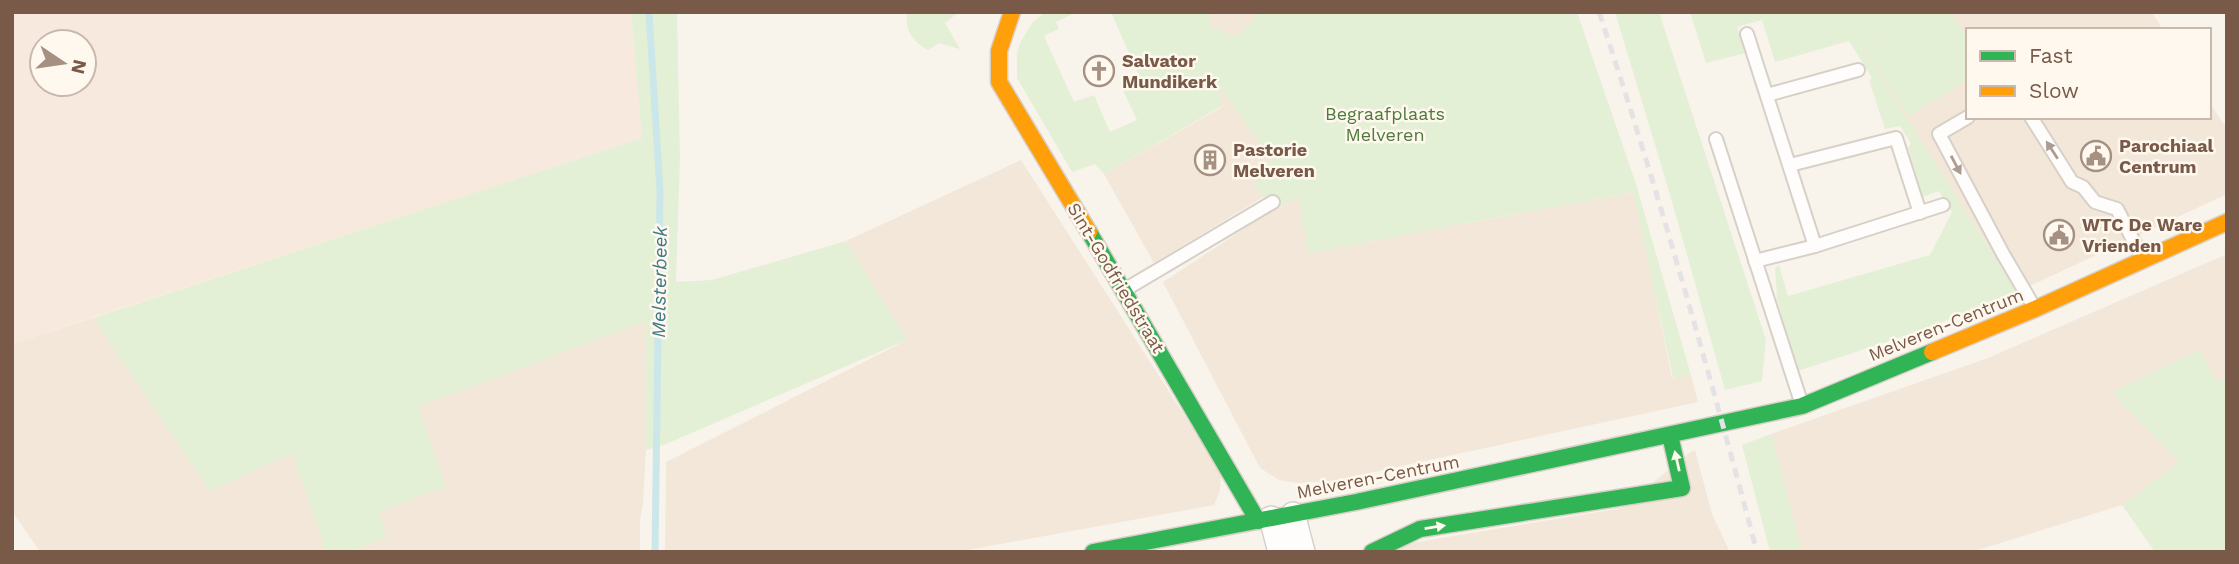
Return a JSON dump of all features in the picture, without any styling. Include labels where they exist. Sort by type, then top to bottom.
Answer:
[{"type":"main road","name":"Sint-Godfriedstraat","points":[[1008,21],[999,51],[999,82],[1124,290],[1274,517]]},
{"type":"main road","name":"Melveren-Centrum","points":[[1093,552],[1274,517],[1802,406],[2035,309],[2227,222]]},
{"type":"main road","points":[[1372,552],[1420,529],[1682,488],[1670,435]]},
{"type":"street","points":[[990,12],[1008,21],[1026,12]]},
{"type":"street","points":[[1274,517],[1280,552]]},
{"type":"street","points":[[1274,517],[1303,552]]},
{"type":"lane","points":[[1747,34],[1815,246]]},
{"type":"lane","points":[[1767,95],[1858,70]]},
{"type":"lane","points":[[1966,118],[1939,134],[2035,309]]},
{"type":"lane","points":[[2032,119],[2073,182],[2083,187],[2095,202],[2117,209],[2143,260]]},
{"type":"lane","points":[[1790,165],[1896,138],[1920,212]]},
{"type":"lane","points":[[1716,139],[1802,406]]},
{"type":"lane","points":[[1124,290],[1273,201]]},
{"type":"lane","points":[[1755,261],[1815,246],[1943,205]]},
{"type":"shaded area","points":[[12,12],[631,12],[643,138],[12,344]]},
{"type":"shaded area","points":[[1210,12],[1260,12],[1239,36],[1223,32],[1209,24]]},
{"type":"shaded area","points":[[1923,12],[2152,12],[2162,28],[1966,28],[1966,119],[2211,119],[2211,105],[2227,129],[2227,194],[2017,292],[1860,46]]},
{"type":"shaded area","points":[[1217,82],[1272,161],[1250,175],[1263,197],[1154,263],[1104,174],[1222,107]]},
{"type":"shaded area","points":[[1021,160],[1211,457],[1221,477],[1220,491],[1214,505],[957,552],[665,552],[666,462],[907,340],[846,241]]},
{"type":"shaded area","points":[[1634,192],[1672,378],[1691,375],[1698,402],[1332,481],[1297,483],[1279,480],[1260,468],[1163,282],[1271,211],[1299,196],[1308,253]]},
{"type":"shaded area","points":[[2227,254],[2227,377],[2218,382],[2180,462],[2122,505],[1972,552],[1802,552],[1771,434],[1988,358]]},
{"type":"shaded area","points":[[93,318],[210,491],[292,453],[326,552],[40,552],[12,511],[12,344]]},
{"type":"shaded area","points":[[647,320],[646,450],[640,552],[351,552],[386,537],[378,511],[418,407]]},
{"type":"shaded area","points":[[1695,450],[1712,514],[1730,552],[1392,552],[1411,543],[1622,508]]},
{"type":"green space","points":[[631,12],[677,12],[680,157],[676,282],[712,280],[846,241],[907,340],[666,444],[646,450],[646,321],[418,407],[446,487],[379,511],[386,537],[351,552],[326,552],[292,453],[210,491],[93,318],[642,138]]},
{"type":"green space","points":[[907,12],[959,12],[945,23],[960,49],[939,43],[928,50],[923,47],[908,30]]},
{"type":"green space","name":"Begraafplaats Melveren","points":[[1045,12],[1077,12],[1056,22],[1059,29],[1044,36],[1074,102],[1094,95],[1110,132],[1137,120],[1120,84],[1138,74],[1111,12],[1210,12],[1209,24],[1238,36],[1260,12],[1577,12],[1636,184],[1691,375],[1673,378],[1633,192],[1308,253],[1299,197],[1271,211],[1250,175],[1272,161],[1218,84],[1222,106],[1104,174],[1095,164],[1072,172],[1017,78],[1017,53],[1020,43],[1032,23]]},
{"type":"green space","points":[[1615,12],[1659,12],[1766,340],[1762,381],[1725,390]]},
{"type":"green space","points":[[1690,12],[1951,12],[1966,37],[1966,81],[1908,116],[1863,46],[1911,19],[1861,46],[2017,292],[1928,328],[1798,371],[1777,300],[1775,268],[1779,265],[1788,296],[1930,255],[1952,212],[1939,191],[1923,197],[1908,147],[1911,144],[1900,126],[1885,129],[1869,80],[1872,78],[1849,41],[1775,62],[1762,20],[1737,27],[1746,53],[1706,63]]},
{"type":"green space","points":[[2199,350],[2217,382],[2227,377],[2227,552],[2155,552],[2122,505],[2179,462],[2112,392]]},
{"type":"green space","points":[[1771,434],[1802,552],[1770,552],[1742,445]]},
{"type":"waterway","name":"Melsterbeek","points":[[649,12],[660,191],[655,552]]},
{"type":"railway","points":[[1599,12],[1682,281],[1757,552]]},
{"type":"traffic: fast","points":[[1089,232],[1258,521]]},
{"type":"traffic: fast","points":[[1093,552],[1356,502],[1802,406],[1932,352]]},
{"type":"traffic: fast","points":[[1372,552],[1420,529],[1682,488],[1670,435]]},
{"type":"traffic: slow","points":[[1012,12],[999,51],[999,82],[1089,232]]},
{"type":"traffic: slow","points":[[1932,352],[2035,309],[2227,222]]},
{"type":"place","name":"Salvator Mundikerk","points":[[1099,71]]},
{"type":"place","name":"Parochiaal Centrum","points":[[2096,156]]},
{"type":"place","name":"Pastorie Melveren","points":[[1210,160]]},
{"type":"place","name":"WTC De Ware Vrienden","points":[[2059,235]]}]
